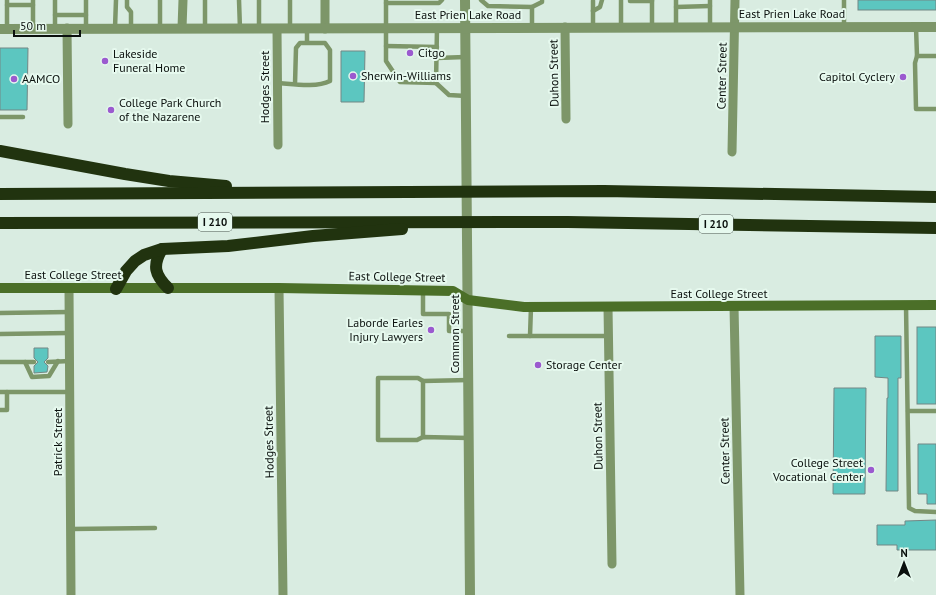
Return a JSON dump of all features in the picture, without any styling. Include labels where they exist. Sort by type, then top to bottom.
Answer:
[{"type":"highway","points":[[0,151],[169,181],[298,192]]},
{"type":"highway","points":[[0,194],[496,190],[718,192],[936,197]]},
{"type":"highway","points":[[116,289],[126,271],[135,261],[144,255],[162,249],[228,246],[313,236],[404,229],[433,222]]},
{"type":"highway","name":"I 210","points":[[0,223],[496,222],[936,228]]},
{"type":"highway","points":[[162,249],[156,259],[156,270],[159,279],[168,288]]},
{"type":"main road","name":"East College Street","points":[[0,288],[279,288],[452,291],[468,300],[531,307],[936,305]]},
{"type":"street","points":[[182,28],[183,0]]},
{"type":"street","points":[[325,0],[325,29]]},
{"type":"street","name":"Common Street","points":[[465,0],[470,595]]},
{"type":"street","name":"Center Street","points":[[732,152],[735,0]]},
{"type":"street","name":"Duhon Street","points":[[565,27],[566,119]]},
{"type":"street","name":"East Prien Lake Road","points":[[4,29],[936,27]]},
{"type":"street","points":[[67,28],[68,124]]},
{"type":"street","name":"Hodges Street","points":[[277,28],[278,145]]},
{"type":"street","name":"Patrick Street","points":[[69,288],[71,595]]},
{"type":"street","name":"Hodges Street","points":[[279,288],[282,595]]},
{"type":"street","name":"Center Street","points":[[734,306],[740,595]]},
{"type":"street","name":"Duhon Street","points":[[608,307],[612,564]]},
{"type":"lane","points":[[55,0],[55,28]]},
{"type":"lane","points":[[86,0],[86,28]]},
{"type":"lane","points":[[115,28],[116,0]]},
{"type":"lane","points":[[128,0],[131,28]]},
{"type":"lane","points":[[160,0],[160,28]]},
{"type":"lane","points":[[205,0],[205,28]]},
{"type":"lane","points":[[239,0],[240,28]]},
{"type":"lane","points":[[259,0],[259,28]]},
{"type":"lane","points":[[290,0],[290,28]]},
{"type":"lane","points":[[481,0],[488,6],[532,7],[542,2],[542,0]]},
{"type":"lane","points":[[593,11],[600,7],[602,0]]},
{"type":"lane","points":[[620,0],[621,27]]},
{"type":"lane","points":[[630,1],[652,0],[652,27]]},
{"type":"lane","points":[[676,0],[676,27]]},
{"type":"lane","points":[[710,0],[710,27]]},
{"type":"lane","points":[[844,0],[844,27]]},
{"type":"lane","points":[[439,1],[386,2],[386,61],[400,82],[436,83],[449,95],[466,96]]},
{"type":"lane","points":[[593,1],[593,27]]},
{"type":"lane","points":[[4,29],[7,3],[32,3],[32,28]]},
{"type":"lane","points":[[676,6],[710,6]]},
{"type":"lane","points":[[532,7],[532,28]]},
{"type":"lane","points":[[55,15],[86,15]]},
{"type":"lane","points":[[916,27],[916,109],[936,109]]},
{"type":"lane","points":[[436,83],[437,28]]},
{"type":"lane","points":[[307,29],[307,42]]},
{"type":"lane","points":[[277,83],[295,84],[324,84],[330,81],[330,50],[325,43],[300,43],[296,48],[295,84]]},
{"type":"lane","points":[[386,46],[437,47]]},
{"type":"lane","points":[[917,56],[936,56]]},
{"type":"lane","points":[[437,58],[466,57]]},
{"type":"lane","points":[[0,117],[23,117]]},
{"type":"lane","points":[[423,291],[423,314],[450,314],[449,331],[468,331]]},
{"type":"lane","points":[[906,305],[909,508],[915,511],[936,512]]},
{"type":"lane","points":[[530,336],[531,307]]},
{"type":"lane","points":[[0,312],[69,312]]},
{"type":"lane","points":[[0,334],[70,333]]},
{"type":"lane","points":[[509,336],[609,336]]},
{"type":"lane","points":[[48,362],[70,361]]},
{"type":"lane","points":[[0,362],[34,362]]},
{"type":"lane","points":[[25,362],[32,377],[49,376],[58,362]]},
{"type":"lane","points":[[469,380],[423,381],[418,378],[378,378],[378,440],[417,440],[423,437],[469,438]]},
{"type":"lane","points":[[423,381],[423,437]]},
{"type":"lane","points":[[0,392],[70,392]]},
{"type":"lane","points":[[0,410],[7,410],[7,392]]},
{"type":"lane","points":[[908,411],[936,411]]},
{"type":"lane","points":[[71,529],[155,528]]},
{"type":"building","points":[[858,0],[936,0],[936,10],[858,10]]},
{"type":"building","name":"AAMCO","points":[[0,48],[28,48],[27,110],[0,110]]},
{"type":"building","name":"Sherwin-Williams","points":[[341,51],[365,51],[364,102],[341,102]]},
{"type":"building","points":[[917,327],[936,327],[936,404],[917,404]]},
{"type":"building","points":[[875,336],[901,336],[901,378],[898,378],[898,491],[886,491],[888,378],[875,377]]},
{"type":"building","points":[[34,348],[48,348],[48,358],[44,362],[48,366],[47,372],[34,373],[34,366],[38,362],[34,358]]},
{"type":"building","points":[[834,388],[866,388],[865,494],[833,494]]},
{"type":"building","points":[[918,444],[936,444],[936,504],[927,504],[927,494],[918,494]]},
{"type":"building","points":[[936,520],[936,550],[897,550],[897,545],[877,545],[877,525],[905,525],[905,521]]},
{"type":"place","name":"Citgo","points":[[410,53]]},
{"type":"place","name":"Lakeside Funeral Home","points":[[105,61]]},
{"type":"place","name":"Sherwin-Williams","points":[[353,76]]},
{"type":"place","name":"Capitol Cyclery","points":[[903,77]]},
{"type":"place","name":"AAMCO","points":[[14,79]]},
{"type":"place","name":"College Park Church of the Nazarene","points":[[111,110]]},
{"type":"place","name":"Laborde Earles Injury Lawyers","points":[[431,330]]},
{"type":"place","name":"Storage Center","points":[[538,365]]},
{"type":"place","name":"College Street Vocational Center","points":[[871,470]]}]
